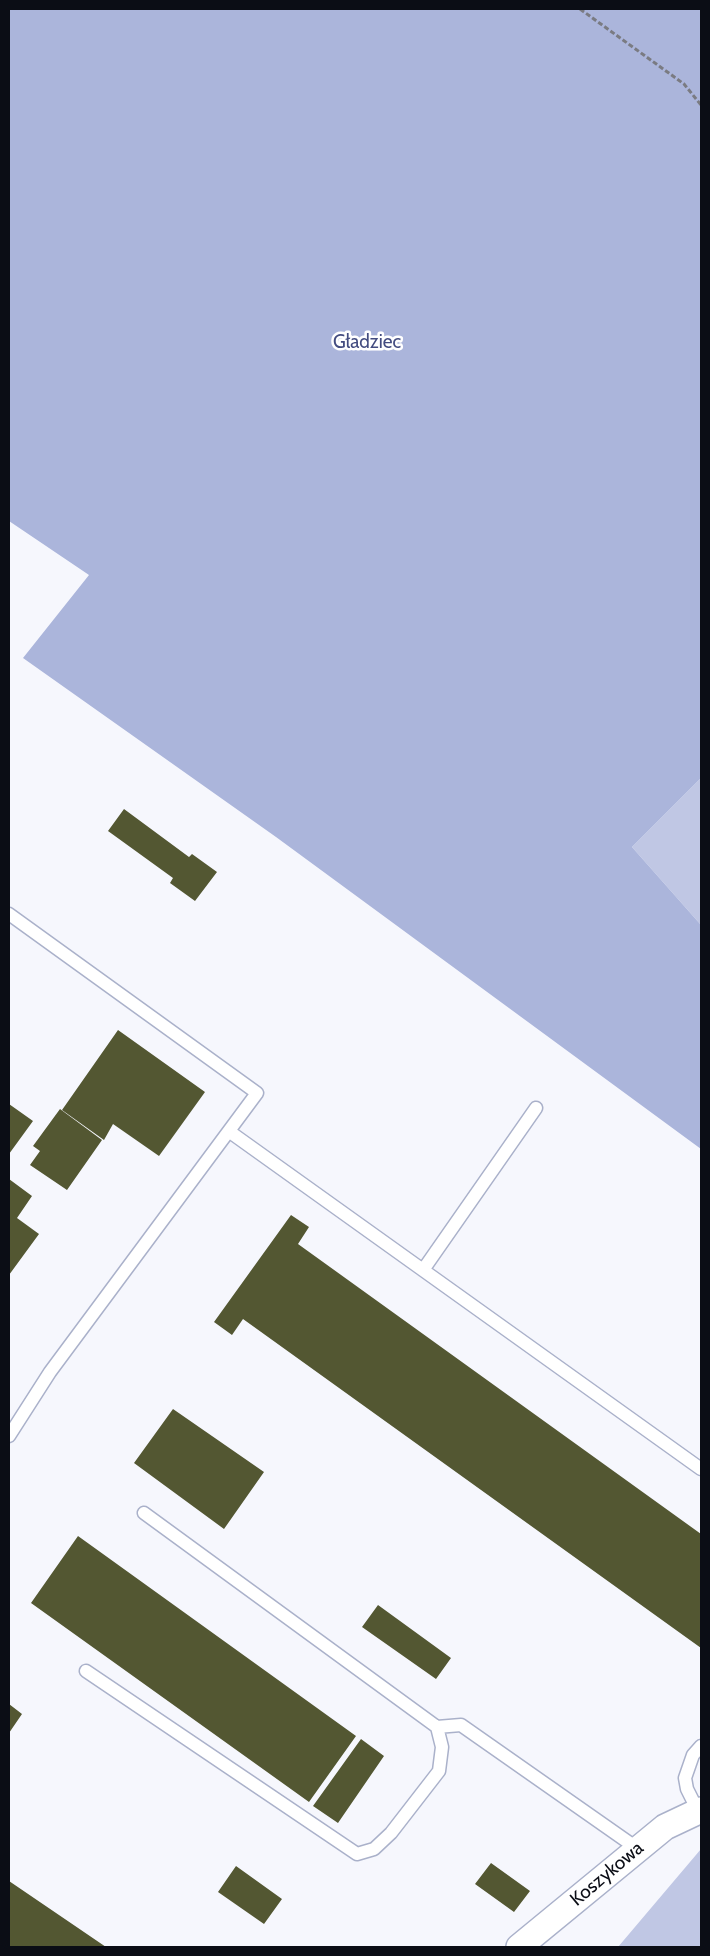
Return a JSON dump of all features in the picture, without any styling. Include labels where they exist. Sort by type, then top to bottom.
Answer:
[{"type":"street","name":"Koszykowa","points":[[519,1947],[665,1827],[700,1810]]},
{"type":"lane","points":[[9,914],[257,1092],[230,1132],[50,1372],[9,1436]]},
{"type":"lane","points":[[423,1270],[536,1108]]},
{"type":"lane","points":[[230,1132],[701,1469]]},
{"type":"lane","points":[[86,1671],[357,1854],[374,1850],[391,1833],[439,1771],[442,1747],[437,1727],[144,1513]]},
{"type":"lane","points":[[437,1727],[461,1725],[638,1849]]},
{"type":"lane","points":[[700,1810],[687,1789],[685,1778],[693,1755],[701,1746]]},
{"type":"path","points":[[580,9],[684,84],[701,105]]},
{"type":"shaded area","points":[[701,778],[701,925],[632,847]]},
{"type":"shaded area","points":[[701,1849],[701,1947],[618,1947]]},
{"type":"green space","name":"Gładziec","points":[[9,9],[701,9],[701,778],[632,847],[701,925],[701,1149],[276,837],[23,658],[89,575],[9,521]]},
{"type":"building","points":[[124,809],[189,857],[192,854],[217,872],[195,901],[170,883],[173,878],[108,831]]},
{"type":"building","points":[[118,1030],[205,1092],[159,1156],[113,1124],[104,1140],[62,1110]]},
{"type":"building","points":[[9,1104],[33,1121],[9,1154]]},
{"type":"building","points":[[60,1109],[102,1140],[67,1190],[30,1165],[40,1151],[33,1146]]},
{"type":"building","points":[[9,1179],[32,1196],[17,1218],[39,1234],[9,1275]]},
{"type":"building","points":[[291,1215],[309,1227],[298,1244],[701,1534],[701,1648],[243,1319],[232,1335],[214,1322]]},
{"type":"building","points":[[173,1409],[264,1472],[224,1529],[134,1463]]},
{"type":"building","points":[[78,1536],[356,1736],[309,1802],[31,1603]]},
{"type":"building","points":[[378,1605],[451,1658],[436,1679],[362,1627]]},
{"type":"building","points":[[9,1704],[22,1714],[9,1733]]},
{"type":"building","points":[[361,1739],[384,1756],[338,1823],[313,1806]]},
{"type":"building","points":[[491,1863],[530,1891],[514,1912],[475,1884]]},
{"type":"building","points":[[236,1866],[282,1899],[264,1924],[218,1892]]},
{"type":"building","points":[[9,1881],[106,1947],[9,1947]]}]
